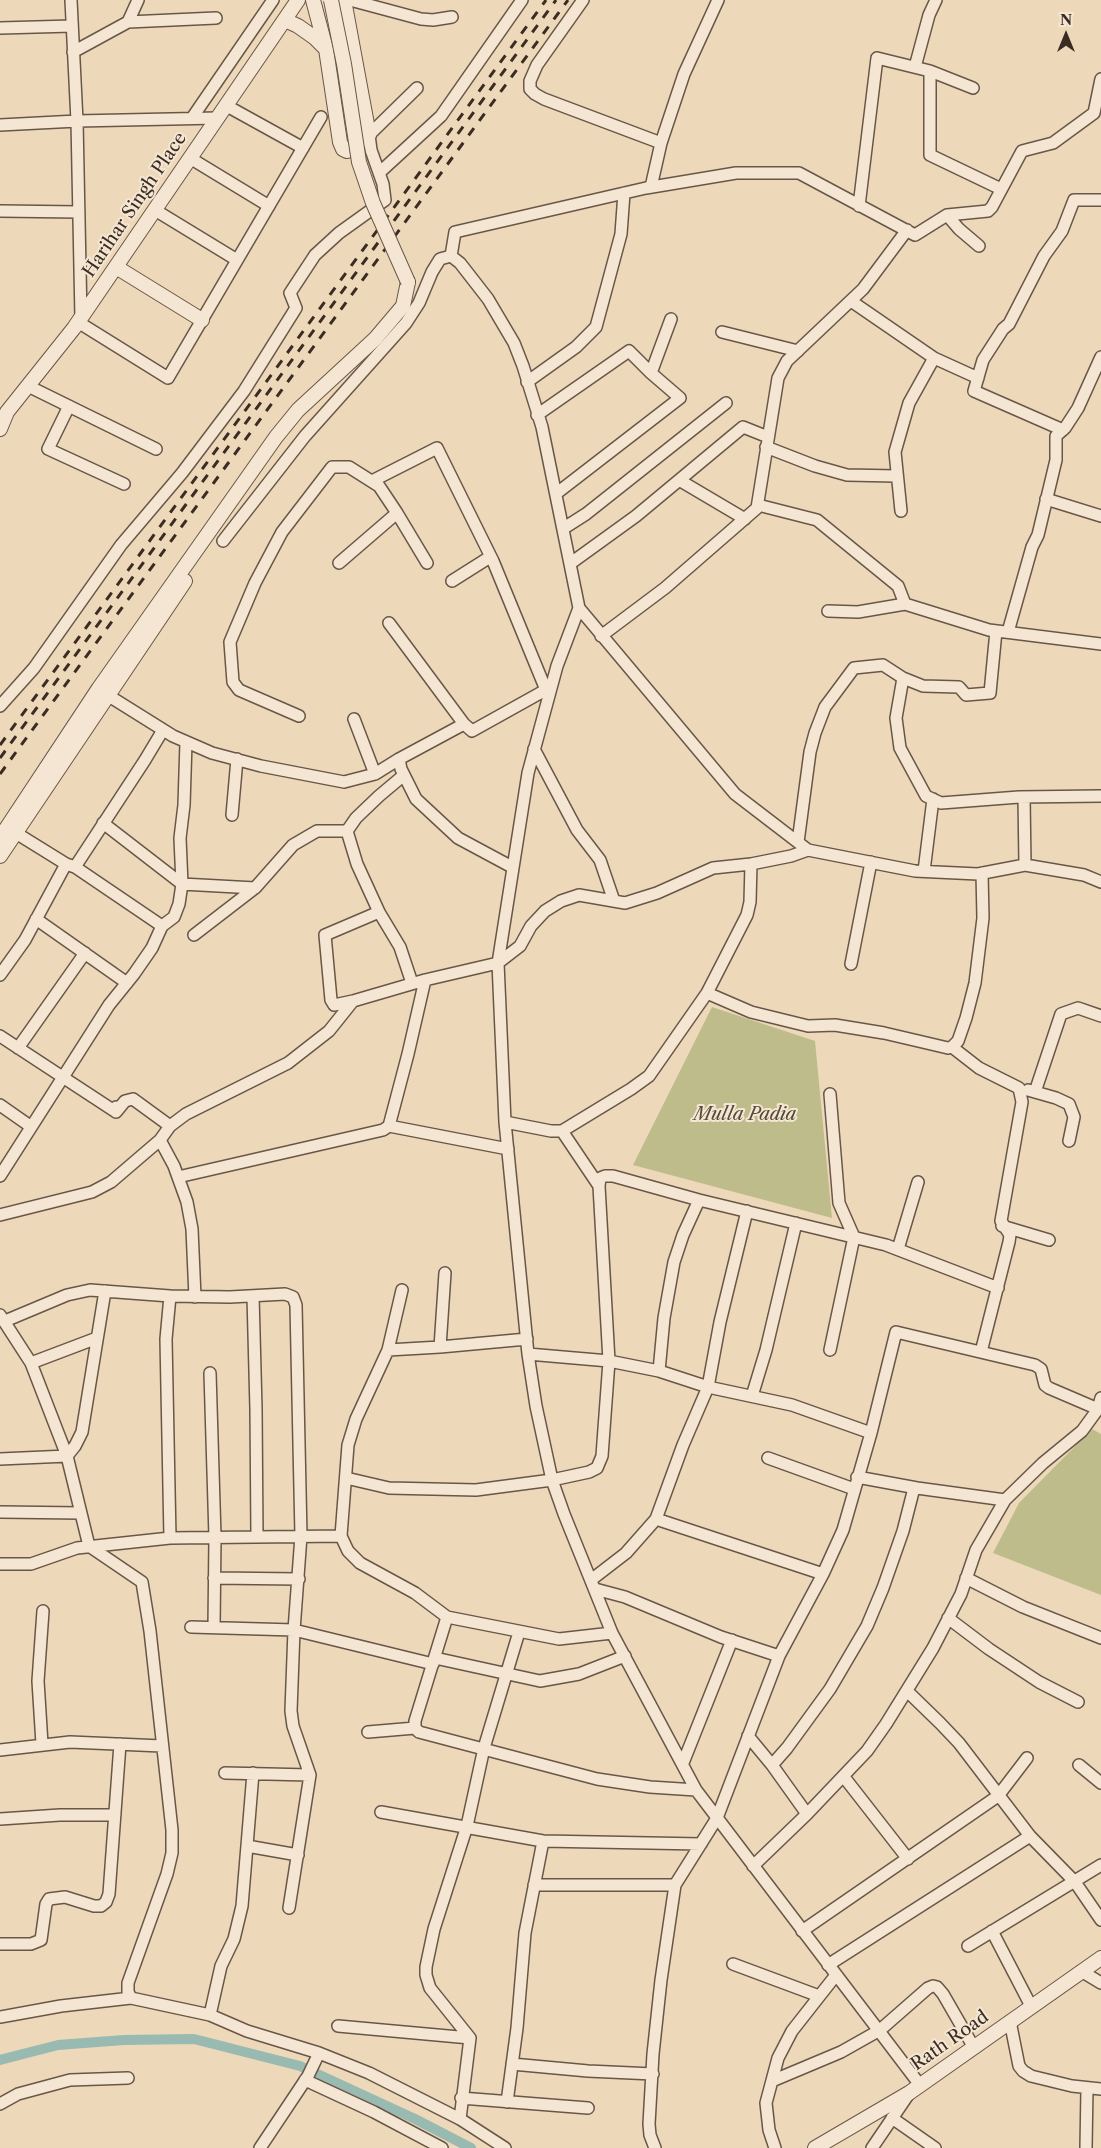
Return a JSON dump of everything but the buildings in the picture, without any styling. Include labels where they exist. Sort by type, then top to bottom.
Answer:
[{"type":"street","points":[[71,0],[79,212],[80,320],[168,378],[322,117]]},
{"type":"street","points":[[128,22],[138,0]]},
{"type":"street","points":[[192,118],[273,0]]},
{"type":"street","name":"Harihar Singh Place","points":[[0,429],[8,412],[80,320],[298,0]]},
{"type":"street","points":[[313,0],[326,49],[340,142],[344,149],[347,151],[369,135],[417,88]]},
{"type":"street","points":[[0,838],[99,688],[276,437],[298,410],[375,339],[403,306],[407,295],[408,282],[374,203],[359,162],[344,64],[331,0]]},
{"type":"street","points":[[0,706],[34,668],[121,545],[182,473],[244,392],[296,308],[290,293],[315,255],[340,233],[385,200],[385,194],[371,150],[344,0]]},
{"type":"street","points":[[350,0],[420,19],[433,20],[452,17]]},
{"type":"street","points":[[379,173],[440,116],[522,0]]},
{"type":"street","points":[[583,0],[537,65],[530,81],[530,89],[544,99],[661,143]]},
{"type":"street","points":[[651,187],[661,143],[684,74],[718,0]]},
{"type":"street","points":[[916,67],[929,15],[936,0]]},
{"type":"street","points":[[73,52],[128,22],[216,18]]},
{"type":"street","points":[[285,20],[298,26],[315,38],[326,49]]},
{"type":"street","points":[[0,28],[72,26]]},
{"type":"street","points":[[859,206],[878,58],[930,71],[973,88]]},
{"type":"street","points":[[930,71],[930,155],[1001,190]]},
{"type":"street","points":[[451,256],[454,232],[651,187],[736,173],[799,173],[915,235],[947,215],[988,211],[1022,151],[1053,143],[1094,113],[1101,80]]},
{"type":"street","points":[[227,106],[303,148]]},
{"type":"street","points":[[0,125],[76,121],[218,118]]},
{"type":"street","points":[[190,158],[269,206]]},
{"type":"street","points":[[527,382],[576,347],[596,328],[621,234],[624,193]]},
{"type":"street","points":[[1063,430],[974,391],[984,360],[1003,329],[1009,324],[1044,256],[1062,231],[1074,200],[1101,200]]},
{"type":"street","points":[[155,210],[237,260]]},
{"type":"street","points":[[0,211],[79,212]]},
{"type":"street","points":[[947,215],[959,229],[980,246]]},
{"type":"street","points":[[601,636],[665,588],[757,508],[778,378],[787,361],[863,289],[907,230]]},
{"type":"street","points":[[451,256],[460,263],[488,299],[514,343],[537,415],[564,528],[579,608],[735,794],[808,850],[924,871],[982,873],[1025,865],[1084,874],[1101,882]]},
{"type":"street","points":[[223,541],[305,436],[406,323],[419,303],[432,272],[440,259],[451,256]]},
{"type":"street","points":[[116,267],[202,320]]},
{"type":"street","points":[[851,301],[934,358],[978,378]]},
{"type":"street","points":[[651,373],[670,319]]},
{"type":"street","points":[[722,332],[798,351]]},
{"type":"street","points":[[537,415],[629,351],[680,398],[556,493]]},
{"type":"street","points":[[798,842],[814,733],[825,706],[854,668],[883,665],[903,678],[923,686],[959,686],[966,695],[990,694],[1002,631],[1038,535],[1056,460],[1056,436],[1063,430],[1078,408],[1101,357]]},
{"type":"street","points":[[901,511],[895,452],[909,403],[934,358]]},
{"type":"street","points":[[28,386],[156,449]]},
{"type":"street","points":[[564,528],[586,514],[726,403]]},
{"type":"street","points":[[69,406],[48,448],[124,484]]},
{"type":"street","points":[[571,563],[636,516],[743,428],[815,466],[847,475],[896,476]]},
{"type":"street","points":[[0,856],[109,696],[268,455],[276,437]]},
{"type":"street","points":[[372,481],[437,448],[490,557],[549,688]]},
{"type":"street","points":[[299,716],[239,690],[233,682],[230,642],[254,583],[282,532],[332,467],[349,467],[379,486],[427,563]]},
{"type":"street","points":[[679,480],[745,519]]},
{"type":"street","points":[[1046,499],[1101,516]]},
{"type":"street","points":[[758,505],[817,520],[898,586],[905,604]]},
{"type":"street","points":[[339,563],[397,513]]},
{"type":"street","points":[[452,581],[490,557]]},
{"type":"street","points":[[828,611],[858,612],[905,604],[1002,631],[1101,644]]},
{"type":"street","points":[[579,608],[549,688],[528,773],[498,963],[505,1122],[528,1354],[536,1406],[552,1480],[612,1633],[696,1790],[828,1965],[880,2030],[914,2089],[872,2148]]},
{"type":"street","points":[[389,622],[464,724],[472,731],[549,688]]},
{"type":"street","points":[[903,678],[896,718],[900,748],[926,796],[941,803],[1024,797],[1101,796]]},
{"type":"street","points":[[109,696],[163,730],[212,753],[261,766],[344,782],[375,774],[464,724]]},
{"type":"street","points":[[354,719],[375,774]]},
{"type":"street","points":[[0,975],[25,940],[70,865],[103,823],[163,730]]},
{"type":"street","points":[[0,1175],[109,1005],[128,983],[152,948],[162,926],[174,916],[179,904],[182,884],[180,838],[184,805],[186,742]]},
{"type":"street","points":[[534,749],[577,830],[600,860],[614,901]]},
{"type":"street","points":[[232,815],[237,759]]},
{"type":"street","points":[[399,759],[404,775],[416,799],[458,838],[512,866]]},
{"type":"street","points":[[347,831],[356,818],[404,775]]},
{"type":"street","points":[[1024,797],[1025,865]]},
{"type":"street","points":[[924,871],[933,799]]},
{"type":"street","points":[[103,823],[182,884],[255,888]]},
{"type":"street","points":[[194,935],[255,888],[293,845],[318,831],[347,831]]},
{"type":"street","points":[[347,831],[357,864],[379,912],[400,947],[412,983]]},
{"type":"street","points":[[16,833],[70,865],[162,926]]},
{"type":"street","points":[[379,912],[325,935],[330,1000],[334,1005],[412,983],[498,963],[520,946],[530,926],[545,910],[561,901],[579,895],[625,903],[641,899],[712,868],[751,864],[791,856],[808,850]]},
{"type":"street","points":[[851,964],[870,862]]},
{"type":"street","points":[[505,1122],[551,1131],[562,1131],[649,1076],[707,992],[747,915],[750,902],[751,864]]},
{"type":"street","points":[[707,992],[751,1012],[808,1026],[835,1025],[884,1033],[948,1048],[952,1047],[958,1041],[964,1026],[976,983],[983,918],[982,873]]},
{"type":"street","points":[[36,919],[128,983]]},
{"type":"street","points":[[18,1048],[85,953]]},
{"type":"street","points":[[178,1177],[383,1130],[389,1126],[425,980]]},
{"type":"street","points":[[0,1215],[92,1192],[110,1182],[160,1140],[170,1126],[186,1114],[288,1063],[329,1031],[353,1001]]},
{"type":"street","points":[[1035,1092],[1061,1014],[1078,1008],[1101,1016]]},
{"type":"street","points":[[0,1036],[116,1110],[125,1101],[133,1099],[170,1126]]},
{"type":"street","points":[[952,1047],[980,1068],[1019,1088],[1056,1098],[1068,1104],[1074,1117],[1069,1141]]},
{"type":"street","points":[[980,1352],[998,1288],[1010,1235],[1002,1226],[1001,1216],[1022,1102],[1019,1088]]},
{"type":"street","points":[[830,1094],[839,1203],[854,1237],[830,1350]]},
{"type":"street","points":[[0,1105],[30,1126]]},
{"type":"street","points":[[389,1126],[508,1149]]},
{"type":"street","points":[[562,1131],[598,1186]]},
{"type":"street","points":[[160,1140],[178,1177],[186,1202],[192,1229],[195,1297]]},
{"type":"street","points":[[346,1478],[389,1488],[476,1490],[552,1480],[589,1472],[597,1468],[601,1463],[609,1361],[598,1186],[600,1178],[605,1176],[613,1176],[699,1200],[898,1249],[998,1288]]},
{"type":"street","points":[[898,1249],[918,1182]]},
{"type":"street","points":[[659,1371],[664,1318],[674,1262],[683,1235],[699,1200]]},
{"type":"street","points":[[593,1584],[626,1553],[656,1519],[683,1445],[708,1387],[720,1322],[747,1212]]},
{"type":"street","points":[[752,1396],[766,1350],[796,1223]]},
{"type":"street","points":[[1002,1226],[1049,1240]]},
{"type":"street","points":[[440,1347],[445,1274]]},
{"type":"street","points":[[402,1290],[388,1350],[351,1433],[341,1536],[348,1551],[360,1563],[415,1593],[447,1617],[559,1638],[612,1633]]},
{"type":"street","points":[[130,1998],[128,1992],[131,1972],[150,1925],[172,1853],[169,1792],[162,1746],[150,1631],[142,1582],[88,1546],[67,1456],[31,1363],[2,1318],[78,1291],[195,1297],[285,1294],[293,1297],[296,1305],[301,1536],[294,1630],[291,1711],[293,1726],[310,1775],[289,1908]]},
{"type":"street","points":[[67,1456],[82,1432],[105,1291]]},
{"type":"street","points":[[170,1296],[166,1339],[170,1538]]},
{"type":"street","points":[[253,1296],[257,1537]]},
{"type":"street","points":[[655,2148],[650,2136],[649,2124],[652,2074],[661,1980],[675,1885],[717,1818],[780,1656],[823,1574],[843,1530],[857,1476],[871,1433],[896,1332],[1036,1365],[1041,1369],[1044,1385],[1048,1388],[1100,1403],[1082,1431],[1044,1463],[1005,1500],[976,1550],[948,1618],[907,1691],[872,1744],[844,1777],[753,1866]]},
{"type":"street","points":[[31,1363],[98,1338]]},
{"type":"street","points":[[388,1350],[527,1339]]},
{"type":"street","points":[[528,1354],[609,1361],[659,1371],[708,1387],[792,1405],[871,1433]]},
{"type":"street","points":[[210,1374],[215,1537],[214,1627]]},
{"type":"street","points":[[1,1456],[67,1456]]},
{"type":"street","points":[[768,1458],[854,1489]]},
{"type":"street","points":[[857,1476],[914,1488],[1005,1500]]},
{"type":"street","points":[[772,1765],[787,1748],[830,1689],[867,1626],[893,1562],[914,1488]]},
{"type":"street","points":[[0,1512],[81,1513]]},
{"type":"street","points":[[656,1519],[823,1574]]},
{"type":"street","points":[[0,1564],[31,1564],[88,1546],[170,1538],[341,1536]]},
{"type":"street","points":[[214,1578],[299,1579]]},
{"type":"street","points":[[966,1578],[1023,1607],[1101,1638]]},
{"type":"street","points":[[593,1584],[732,1640],[780,1656]]},
{"type":"street","points":[[42,1744],[38,1681],[43,1610]]},
{"type":"street","points":[[447,1617],[415,1722],[415,1728],[419,1732],[597,1779],[650,1787],[696,1790]]},
{"type":"street","points":[[948,1618],[989,1649],[1039,1682],[1078,1702]]},
{"type":"street","points":[[191,1627],[294,1630],[434,1661],[540,1681],[555,1680],[579,1674],[625,1656]]},
{"type":"street","points":[[460,2119],[461,2098],[470,2038],[436,1998],[430,1988],[426,1975],[434,1929],[467,1826],[484,1748],[519,1632]]},
{"type":"street","points":[[683,1763],[732,1640]]},
{"type":"street","points":[[907,1691],[959,1744],[1030,1836],[1075,1882],[1101,1920]]},
{"type":"street","points":[[368,1732],[415,1728]]},
{"type":"street","points":[[748,1736],[772,1765],[807,1814]]},
{"type":"street","points":[[0,1750],[70,1742],[162,1746]]},
{"type":"street","points":[[0,1943],[31,1944],[42,1940],[46,1904],[49,1899],[65,1898],[94,1906],[101,1906],[106,1902],[109,1894],[120,1744]]},
{"type":"street","points":[[802,1931],[998,1796],[1027,1758]]},
{"type":"street","points":[[1079,1765],[1101,1783]]},
{"type":"street","points":[[225,1773],[310,1775]]},
{"type":"street","points":[[210,2015],[221,1966],[234,1938],[242,1906],[253,1773]]},
{"type":"street","points":[[844,1777],[908,1859]]},
{"type":"street","points":[[381,1812],[543,1841],[701,1844]]},
{"type":"street","points":[[0,1820],[60,1815],[115,1815]]},
{"type":"street","points":[[828,1965],[1030,1836]]},
{"type":"street","points":[[507,2102],[517,2028],[525,1933],[543,1841]]},
{"type":"street","points":[[247,1846],[298,1855]]},
{"type":"street","points":[[968,1946],[1101,1865]]},
{"type":"street","points":[[534,1885],[675,1885]]},
{"type":"street","points":[[992,1931],[1031,2006]]},
{"type":"street","name":"Rath Road","points":[[816,2148],[914,2089],[1101,1958]]},
{"type":"street","points":[[733,1964],[819,1996]]},
{"type":"street","points":[[1081,1971],[1101,1984]]},
{"type":"street","points":[[775,2148],[766,2116],[766,2103],[778,2058],[792,2031],[836,1975]]},
{"type":"street","points":[[772,2081],[841,2052],[880,2030],[932,1986],[937,1987],[943,1994],[973,2046]]},
{"type":"street","points":[[0,2017],[61,2006],[130,1998],[210,2015],[247,2031],[369,2072],[460,2119],[505,2148]]},
{"type":"street","points":[[1010,2021],[1019,2066],[1023,2071],[1031,2076],[1087,2088],[1101,2089]]},
{"type":"street","points":[[338,2026],[470,2038]]},
{"type":"street","points":[[260,2148],[306,2078],[318,2056]]},
{"type":"street","points":[[512,2064],[588,2071],[652,2074]]},
{"type":"street","points":[[0,2104],[18,2094],[70,2080],[128,2078]]},
{"type":"street","points":[[306,2078],[442,2148]]},
{"type":"street","points":[[1086,2148],[1087,2088]]},
{"type":"street","points":[[461,2098],[588,2108]]},
{"type":"street","points":[[892,2118],[935,2148]]},
{"type":"green space","name":"Mulla Padia","points":[[712,1007],[815,1041],[832,1218],[633,1165]]},
{"type":"green space","points":[[1092,1429],[1101,1434],[1101,1595],[993,1553],[1019,1503]]},
{"type":"waterway","points":[[0,2060],[58,2045],[124,2040],[194,2039],[300,2066],[415,2119],[471,2148]]},
{"type":"railway","points":[[0,745],[546,0]]},
{"type":"railway","points":[[0,758],[556,0]]},
{"type":"railway","points":[[0,774],[568,0]]}]
